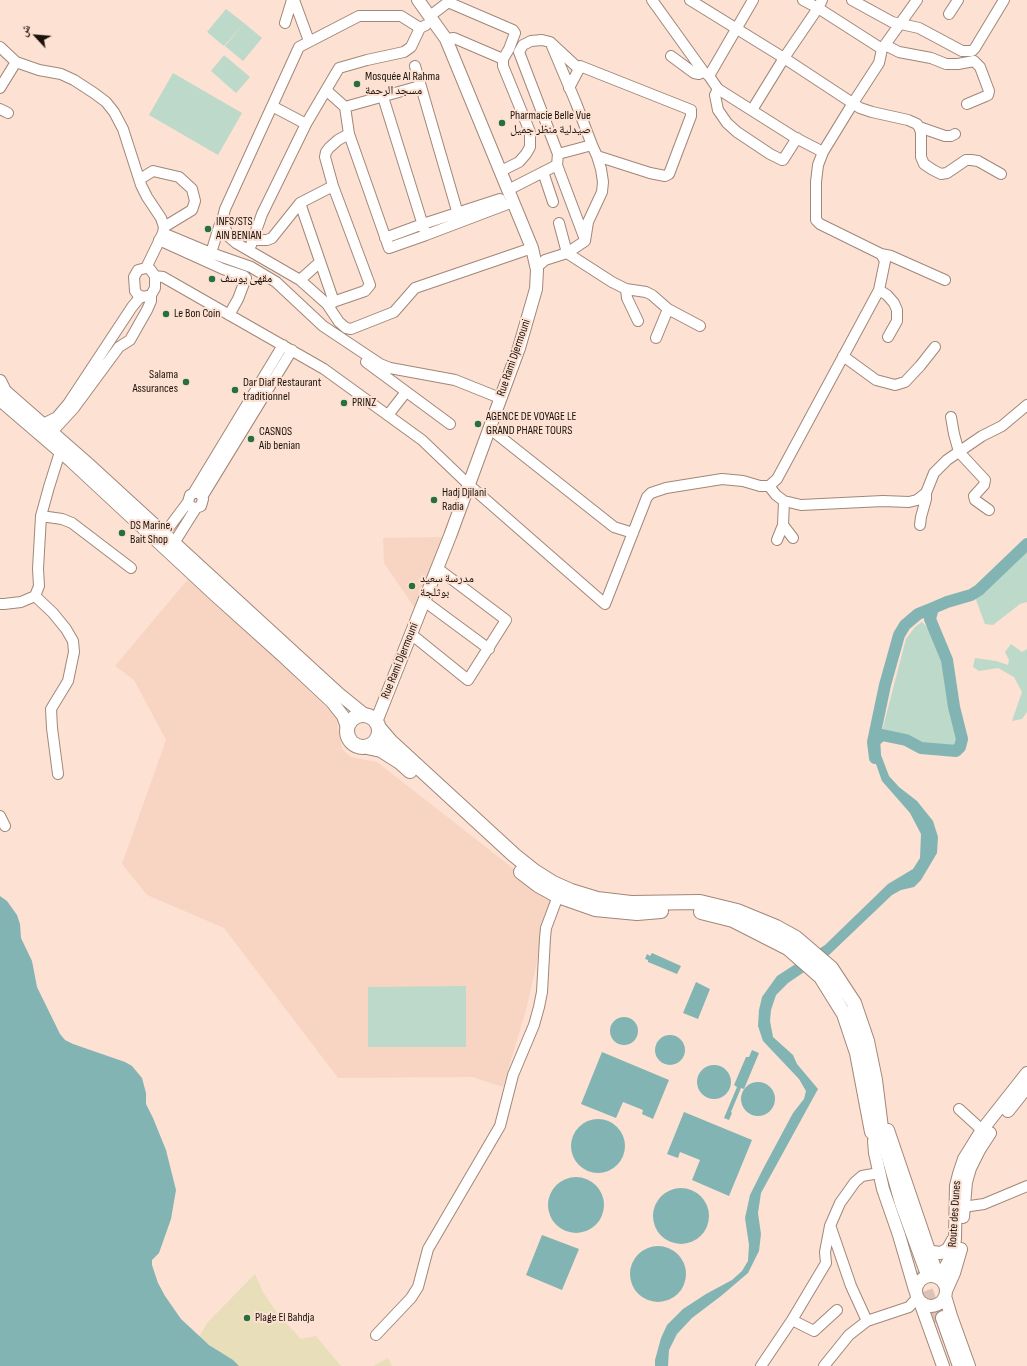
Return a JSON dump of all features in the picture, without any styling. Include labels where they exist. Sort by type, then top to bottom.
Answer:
[{"type":"highway","points":[[792,943],[733,920],[698,911],[676,910],[636,913],[595,909],[558,896],[538,885],[511,864],[400,762],[381,750],[356,746],[351,743],[348,738],[347,727],[350,722],[359,715],[373,721],[391,742],[514,855],[534,871],[553,883],[597,899],[630,903],[700,902],[737,911],[776,927],[826,973],[854,1003],[867,1041],[875,1080],[881,1128],[902,1203],[930,1274]]},
{"type":"highway","points":[[367,747],[375,742],[379,733],[373,721]]},
{"type":"highway","points":[[826,973],[844,1014],[857,1053],[874,1141],[930,1274]]},
{"type":"highway","points":[[954,1366],[940,1320],[960,1366]]},
{"type":"main road","name":"Rue Rami Djermouni","points":[[373,721],[378,717],[469,486],[519,348],[536,289],[537,267],[532,248],[501,171],[446,39],[418,0]]},
{"type":"main road","points":[[0,381],[5,391],[52,432],[339,694],[373,721]]},
{"type":"main road","points":[[0,400],[60,452],[332,702],[343,716],[347,727]]},
{"type":"main road","name":"Route des Dunes","points":[[930,1274],[952,1254],[955,1244],[955,1199],[959,1174],[964,1159],[982,1130],[1027,1073]]},
{"type":"main road","name":"Route des Dunes","points":[[946,1294],[954,1273],[961,1247],[963,1207],[966,1182],[970,1168],[989,1134],[1027,1087]]},
{"type":"main road","points":[[878,1112],[888,1128],[928,1249],[930,1274],[933,1276],[923,1278],[917,1285],[918,1297],[925,1305],[935,1306],[943,1300],[946,1294]]},
{"type":"main road","points":[[874,1141],[875,1153],[883,1189],[918,1297],[943,1366]]},
{"type":"main road","points":[[928,1249],[937,1253],[945,1252],[951,1246],[955,1233]]},
{"type":"main road","points":[[930,1274],[946,1286],[946,1294],[951,1316],[969,1366]]},
{"type":"street","points":[[285,23],[293,0]]},
{"type":"street","points":[[293,0],[309,42]]},
{"type":"street","points":[[652,0],[718,89],[797,138],[823,152]]},
{"type":"street","points":[[690,0],[784,58],[860,108],[908,120],[917,124],[919,127],[945,136],[955,134]]},
{"type":"street","points":[[671,56],[694,73],[706,73],[736,29],[753,0]]},
{"type":"street","points":[[803,0],[820,4],[883,47],[899,52],[931,58],[946,64],[958,64],[973,56],[1004,0]]},
{"type":"street","points":[[852,0],[892,22],[919,28],[973,56],[980,67],[989,91],[988,95],[967,104]]},
{"type":"street","points":[[917,0],[883,47],[879,64],[823,152],[818,165],[816,182],[816,220],[820,224],[881,254],[891,256],[945,280]]},
{"type":"street","points":[[949,14],[958,0]]},
{"type":"street","points":[[249,250],[262,214],[306,124],[339,68],[404,52],[410,47],[420,28],[450,3],[513,30],[515,33],[509,49],[503,59],[504,66],[530,132],[530,147],[519,162],[501,171]]},
{"type":"street","points":[[752,110],[820,4]]},
{"type":"street","points":[[211,253],[218,227],[222,221],[225,209],[299,47],[359,16],[401,16],[420,28]]},
{"type":"street","points":[[446,39],[454,38],[503,59]]},
{"type":"street","points":[[585,241],[557,164],[558,154],[519,52],[523,45],[531,40],[550,42],[579,68],[580,66],[691,110],[692,113],[669,174],[665,176],[650,173],[597,156]]},
{"type":"street","points":[[537,267],[544,260],[568,253],[585,241],[588,222],[602,192],[603,182],[597,156],[550,42]]},
{"type":"street","points":[[0,47],[16,62],[39,70],[61,74],[84,86],[106,102],[114,112],[123,128],[146,196],[161,218],[162,233]]},
{"type":"street","points":[[0,88],[16,62]]},
{"type":"street","points":[[415,66],[459,217]]},
{"type":"street","points":[[570,88],[579,68]]},
{"type":"street","points":[[345,108],[420,86]]},
{"type":"street","points":[[718,89],[715,95],[718,110],[727,123],[737,132],[770,154],[784,160],[797,138]]},
{"type":"street","points":[[326,90],[345,108],[350,134],[389,248],[426,235],[459,217],[511,196],[543,172],[557,164]]},
{"type":"street","points":[[383,97],[426,235]]},
{"type":"street","points":[[272,106],[306,124]]},
{"type":"street","points":[[919,127],[921,132],[921,157],[924,164],[933,170],[941,174],[947,173],[966,160],[971,160],[978,161],[1001,174]]},
{"type":"street","points":[[331,303],[365,291],[370,285],[333,186],[325,157],[329,148],[338,140],[350,134]]},
{"type":"street","points":[[558,154],[592,145]]},
{"type":"street","points":[[140,179],[153,171],[179,177],[192,189],[195,201],[192,210],[162,233],[146,268]]},
{"type":"street","points":[[543,172],[553,202]]},
{"type":"street","points":[[252,240],[272,238],[300,203],[333,186]]},
{"type":"street","points":[[300,203],[320,262],[331,303],[339,322],[346,328],[351,329],[394,312],[415,288],[532,248]]},
{"type":"street","points":[[385,238],[423,224],[459,217]]},
{"type":"street","points":[[222,221],[229,237],[236,243],[300,280],[331,303]]},
{"type":"street","points":[[559,223],[568,253],[612,282],[626,288],[652,294],[668,309],[700,326]]},
{"type":"street","points":[[162,233],[251,267],[276,282],[323,326],[380,364],[390,368],[455,380],[500,398]]},
{"type":"street","points":[[162,233],[223,269],[246,278],[238,299],[229,314]]},
{"type":"street","points":[[155,276],[163,277],[324,369],[388,415],[422,440],[469,486],[605,604],[647,497],[651,493],[666,488],[722,480],[743,481],[760,486],[770,486],[777,479],[879,290],[885,261],[881,254]]},
{"type":"street","points":[[300,280],[320,262]]},
{"type":"street","points":[[42,424],[56,417],[68,404],[132,307],[146,295],[155,288],[155,276],[150,269],[146,268],[138,270],[134,277],[134,289],[136,293],[146,295],[150,301],[148,310],[130,340],[119,347],[74,408],[52,432]]},
{"type":"street","points":[[626,288],[626,298],[638,322]]},
{"type":"street","points":[[879,290],[887,295],[894,303],[897,310],[897,321],[888,337]]},
{"type":"street","points":[[656,338],[668,309]]},
{"type":"street","points":[[337,335],[344,346],[450,424]]},
{"type":"street","points":[[843,356],[876,380],[895,385],[905,382],[935,347]]},
{"type":"street","points":[[192,505],[188,497],[198,494],[264,395],[287,348]]},
{"type":"street","points":[[198,494],[248,404],[287,348]]},
{"type":"street","points":[[388,415],[406,392]]},
{"type":"street","points":[[248,404],[264,395]]},
{"type":"street","points":[[920,525],[926,493],[934,473],[947,460],[982,436],[1002,426],[1027,405]]},
{"type":"street","points":[[951,417],[954,434],[960,452],[985,480],[984,486],[974,496],[975,500],[989,510]]},
{"type":"street","points":[[489,428],[614,527],[633,533]]},
{"type":"street","points":[[0,604],[21,602],[35,596],[39,586],[38,569],[41,516],[60,452]]},
{"type":"street","points":[[770,486],[776,495],[784,501],[801,505],[882,501],[909,502],[917,500],[926,493]]},
{"type":"street","points":[[164,534],[192,505],[202,504],[198,494]]},
{"type":"street","points":[[777,540],[784,525],[784,501]]},
{"type":"street","points":[[174,543],[192,505]]},
{"type":"street","points":[[41,516],[62,519],[72,524],[131,568]]},
{"type":"street","points":[[784,525],[793,538]]},
{"type":"street","points":[[411,634],[468,680],[506,620],[437,568]]},
{"type":"street","points":[[35,596],[66,628],[73,641],[74,652],[68,682],[51,709],[58,774]]},
{"type":"street","points":[[424,601],[489,649]]},
{"type":"street","points":[[0,816],[6,826]]},
{"type":"street","points":[[376,1335],[411,1298],[418,1287],[428,1250],[500,1126],[513,1075],[534,1025],[539,1007],[542,992],[546,928],[558,896]]},
{"type":"street","points":[[959,1109],[982,1130]]},
{"type":"street","points":[[761,1366],[792,1320],[826,1263],[825,1252],[830,1226],[840,1204],[855,1182],[862,1176],[879,1173]]},
{"type":"street","points":[[963,1207],[984,1204],[1027,1186]]},
{"type":"street","points":[[830,1226],[851,1286],[867,1321]]},
{"type":"street","points":[[824,1366],[849,1335],[867,1321],[908,1307],[918,1297]]},
{"type":"street","points":[[792,1320],[814,1331],[837,1310]]},
{"type":"shaded area","name":"مدرسة سعيد بوثلجة","points":[[442,537],[416,610],[384,563],[383,538]]},
{"type":"shaded area","points":[[189,578],[336,716],[342,749],[351,757],[377,762],[555,901],[545,915],[526,1010],[503,1087],[472,1077],[338,1078],[224,928],[147,895],[122,864],[166,740],[134,680],[115,666]]},
{"type":"green space","points":[[226,9],[244,23],[224,46],[207,32]]},
{"type":"green space","points":[[244,23],[262,38],[243,61],[225,46]]},
{"type":"green space","points":[[224,55],[250,77],[236,93],[211,71]]},
{"type":"green space","points":[[173,73],[242,113],[218,155],[149,115]]},
{"type":"green space","points":[[1027,550],[1027,602],[1020,604],[993,625],[985,624],[975,597]]},
{"type":"green space","points":[[922,622],[934,634],[945,662],[959,739],[954,745],[921,745],[905,737],[882,731],[906,639],[915,627]]},
{"type":"green space","points":[[1011,644],[1022,652],[1027,649],[1027,712],[1022,719],[1012,721],[1022,692],[1014,677],[998,668],[979,671],[973,667],[975,658],[996,661],[1008,665],[1009,660],[1005,652]]},
{"type":"green space","points":[[466,986],[466,1047],[368,1047],[368,987]]},
{"type":"sand","name":"Plage El Bahdja","points":[[255,1274],[263,1292],[277,1313],[301,1339],[316,1336],[341,1366],[239,1366],[199,1337],[207,1323]]},
{"type":"sand","points":[[388,1358],[392,1366],[373,1366]]},
{"type":"water","points":[[880,737],[881,755],[889,776],[899,787],[917,801],[933,821],[938,837],[937,853],[921,880],[914,887],[901,890],[892,895],[829,955],[788,983],[776,995],[771,1010],[770,1021],[773,1037],[793,1055],[797,1064],[818,1089],[761,1193],[758,1213],[761,1234],[759,1251],[748,1273],[692,1318],[677,1334],[669,1350],[668,1366],[655,1366],[655,1360],[661,1338],[667,1325],[683,1309],[732,1280],[742,1271],[748,1261],[749,1245],[745,1218],[750,1195],[793,1113],[804,1099],[806,1091],[799,1079],[763,1041],[758,1026],[762,997],[777,976],[825,945],[888,884],[913,869],[920,858],[921,834],[910,813],[882,781],[871,750],[873,742]]},
{"type":"water","points":[[0,896],[7,901],[17,915],[20,924],[21,938],[32,961],[37,987],[60,1034],[65,1040],[73,1044],[125,1062],[132,1066],[142,1078],[146,1093],[146,1104],[166,1150],[176,1190],[171,1219],[159,1253],[152,1260],[152,1265],[158,1283],[181,1319],[209,1345],[233,1360],[239,1366],[0,1366]]},
{"type":"water","points":[[652,953],[681,966],[677,974],[648,962],[648,960],[645,959],[647,954],[650,956]]},
{"type":"water","points":[[696,982],[710,989],[698,1019],[683,1013]]},
{"type":"water","points":[[624,1017],[634,1021],[638,1031],[634,1041],[624,1045],[614,1041],[610,1031],[614,1021]]},
{"type":"water","points":[[670,1035],[680,1040],[685,1050],[680,1060],[670,1065],[660,1060],[655,1050],[660,1040]]},
{"type":"water","points":[[752,1050],[759,1053],[744,1089],[741,1088],[729,1120],[724,1118],[737,1087],[734,1085],[746,1057],[749,1057]]},
{"type":"water","points":[[602,1052],[669,1080],[653,1119],[642,1114],[643,1110],[623,1102],[616,1118],[581,1104]]},
{"type":"water","points":[[711,1065],[717,1065],[726,1070],[730,1076],[730,1088],[726,1094],[717,1099],[711,1099],[702,1094],[697,1085],[697,1079],[702,1070]]},
{"type":"water","points":[[755,1082],[761,1082],[770,1087],[774,1093],[774,1105],[770,1111],[761,1116],[755,1116],[746,1111],[741,1102],[741,1096],[746,1087]]},
{"type":"water","points":[[684,1112],[752,1140],[729,1196],[692,1180],[700,1160],[680,1152],[678,1158],[667,1154]]},
{"type":"water","points":[[593,1119],[603,1119],[613,1123],[621,1131],[625,1141],[625,1151],[621,1161],[613,1169],[603,1173],[593,1173],[583,1169],[575,1161],[571,1151],[571,1141],[575,1131],[583,1123]]},
{"type":"water","points":[[576,1177],[587,1179],[596,1185],[602,1194],[604,1205],[602,1216],[596,1225],[587,1231],[576,1233],[565,1231],[556,1225],[550,1216],[548,1205],[550,1194],[556,1185],[565,1179]]},
{"type":"water","points":[[681,1188],[692,1190],[701,1196],[707,1205],[709,1216],[707,1227],[701,1236],[692,1242],[681,1244],[670,1242],[661,1236],[655,1227],[653,1216],[655,1205],[661,1196],[670,1190]]},
{"type":"water","points":[[542,1235],[579,1249],[562,1290],[526,1275]]},
{"type":"water","points":[[658,1246],[669,1248],[678,1254],[684,1263],[686,1274],[684,1285],[678,1294],[669,1300],[658,1302],[647,1300],[638,1294],[632,1285],[630,1274],[632,1263],[638,1254],[647,1248]]},
{"type":"waterway","points":[[875,758],[873,742],[882,735],[906,740],[921,748],[956,751],[960,747],[962,739],[954,707],[947,660],[930,619],[933,608],[971,595],[979,590],[1027,544]]},
{"type":"waterway","points":[[873,742],[885,685],[899,635],[905,625],[918,614],[933,608]]},
{"type":"tunnel","points":[[919,1271],[937,1322]]},
{"type":"place","name":"Mosquée Al Rahma مسجد الرحمة","points":[[357,84]]},
{"type":"place","name":"Pharmacie Belle Vue صيدلية منظر جميل","points":[[502,123]]},
{"type":"place","name":"INFS/STS AIN BENIAN","points":[[208,229]]},
{"type":"place","name":"مقهى يوسف","points":[[212,279]]},
{"type":"place","name":"Le Bon Coin","points":[[166,314]]},
{"type":"place","name":"Salama Assurances","points":[[186,382]]},
{"type":"place","name":"Dar Diaf Restaurant traditionnel","points":[[235,390]]},
{"type":"place","name":"PRINZ","points":[[344,403]]},
{"type":"place","name":"AGENCE DE VOYAGE LE GRAND PHARE TOURS","points":[[478,424]]},
{"type":"place","name":"CASNOS Aib benian","points":[[251,439]]},
{"type":"place","name":"Hadj Djilani Radia","points":[[434,500]]},
{"type":"place","name":"DS Marine, Bait Shop","points":[[122,533]]},
{"type":"place","name":"مدرسة سعيد بوثلجة","points":[[412,586]]},
{"type":"place","name":"Plage El Bahdja","points":[[247,1318]]}]
